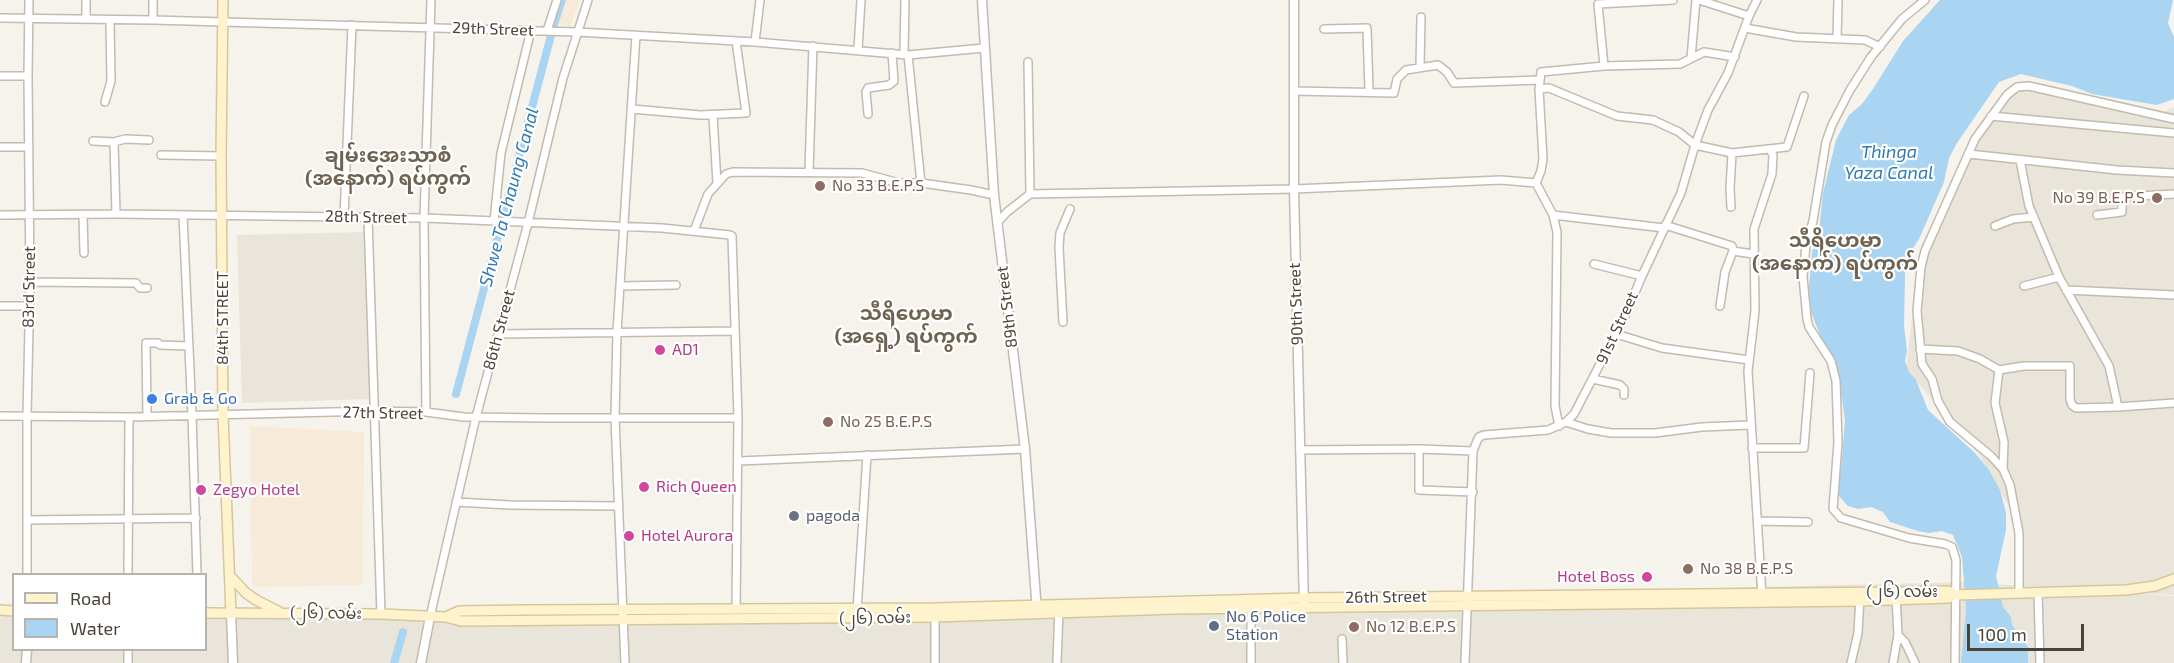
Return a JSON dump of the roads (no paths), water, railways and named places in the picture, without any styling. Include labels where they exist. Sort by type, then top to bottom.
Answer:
[{"type":"main road","points":[[223,22],[224,0]]},
{"type":"main road","name":"84th STREET","points":[[223,22],[221,156],[223,415],[231,614]]},
{"type":"main road","points":[[229,575],[246,593],[281,612]]},
{"type":"main road","name":"(၂၆) လမ်း","points":[[1467,600],[1763,598],[1896,595],[1948,591],[1957,595],[2015,594],[2126,590],[2155,586],[2174,579]]},
{"type":"main road","name":"26th Street","points":[[1304,602],[1467,600]]},
{"type":"main road","name":"(၂၆) လမ်း","points":[[207,613],[281,612],[430,617],[446,617],[459,611],[857,614],[1304,602]]},
{"type":"main road","name":"(၂၆) လမ်း","points":[[622,614],[736,610],[857,614]]},
{"type":"street","name":"83rd Street","points":[[27,573],[31,215],[29,0]]},
{"type":"street","points":[[86,0],[86,19]]},
{"type":"street","points":[[153,0],[153,20]]},
{"type":"street","points":[[426,412],[424,218],[431,0]]},
{"type":"street","points":[[548,31],[557,0]]},
{"type":"street","name":"86th Street","points":[[421,663],[476,417],[528,223],[563,78],[588,0]]},
{"type":"street","points":[[755,42],[760,0]]},
{"type":"street","points":[[858,50],[861,0]]},
{"type":"street","points":[[905,0],[906,55],[921,183]]},
{"type":"street","name":"89th Street","points":[[982,0],[994,195],[1025,449],[1037,609]]},
{"type":"street","name":"90th Street","points":[[1294,0],[1294,189],[1304,602]]},
{"type":"street","points":[[1604,66],[1598,2],[1673,0]]},
{"type":"street","points":[[1690,58],[1698,0],[1749,16]]},
{"type":"street","name":"91st Street","points":[[1563,424],[1577,408],[1616,334],[1687,178],[1695,145],[1708,110],[1735,57],[1757,0]]},
{"type":"street","points":[[1837,39],[1838,0]]},
{"type":"street","points":[[1925,0],[1902,20],[1871,57],[1832,125],[1826,142],[1813,221],[1804,259],[1807,319],[1813,335],[1831,362],[1836,381],[1839,424],[1832,506],[1841,518],[1909,538],[1952,547],[1956,560],[1957,595],[1955,663]]},
{"type":"street","points":[[1420,17],[1420,68]]},
{"type":"street","name":"29th Street","points":[[0,18],[568,31],[813,46],[906,55],[984,48]]},
{"type":"street","points":[[105,102],[111,81],[110,20]]},
{"type":"street","points":[[344,217],[352,25]]},
{"type":"street","points":[[1324,29],[1367,28],[1369,92]]},
{"type":"street","points":[[1745,28],[1789,36],[1865,40],[1880,47]]},
{"type":"street","points":[[498,221],[501,153],[531,30]]},
{"type":"street","points":[[624,663],[615,418],[617,332],[636,35]]},
{"type":"street","points":[[632,109],[713,116],[746,113],[736,41]]},
{"type":"street","points":[[809,171],[813,46]]},
{"type":"street","points":[[1536,183],[1543,159],[1539,89],[1543,70],[1680,64],[1704,52],[1735,57]]},
{"type":"street","points":[[868,114],[868,88],[889,85],[894,81],[892,53]]},
{"type":"street","points":[[1028,62],[1030,194]]},
{"type":"street","points":[[1294,92],[1394,93],[1397,79],[1406,70],[1437,65],[1447,72],[1454,83],[1540,80]]},
{"type":"street","points":[[0,76],[28,76]]},
{"type":"street","points":[[2015,594],[2019,533],[2010,485],[2003,469],[1991,456],[1950,422],[1938,401],[1932,379],[1922,364],[1917,311],[1921,267],[1934,230],[1975,139],[2007,95],[2022,86],[2174,119]]},
{"type":"street","points":[[1539,89],[1549,88],[1617,116],[1653,120],[1679,132],[1695,145],[1732,153],[1784,149],[1789,144],[1804,96]]},
{"type":"street","points":[[713,116],[717,183]]},
{"type":"street","points":[[1991,116],[2174,134]]},
{"type":"street","points":[[93,141],[149,140]]},
{"type":"street","points":[[114,142],[116,214]]},
{"type":"street","points":[[0,147],[29,147]]},
{"type":"street","points":[[1763,598],[1748,385],[1755,311],[1754,229],[1772,174],[1773,155],[1770,150]]},
{"type":"street","points":[[1731,207],[1732,153]]},
{"type":"street","points":[[1969,154],[2117,170],[2174,173]]},
{"type":"street","points":[[161,155],[221,156]]},
{"type":"street","points":[[2020,160],[2029,206],[2059,277],[2109,366],[2118,407]]},
{"type":"street","points":[[694,231],[708,194],[726,174],[733,172],[862,173],[899,183],[921,183],[994,195]]},
{"type":"street","points":[[997,223],[1012,207],[1030,194],[1294,189],[1501,180],[1536,183]]},
{"type":"street","points":[[1536,183],[1553,215],[1557,232],[1555,406],[1563,424]]},
{"type":"street","points":[[2097,216],[2122,212],[2121,196],[2174,194]]},
{"type":"street","points":[[1064,322],[1059,247],[1060,233],[1070,209]]},
{"type":"street","name":"28th Street","points":[[0,215],[116,214],[424,218],[624,226],[732,236],[735,331]]},
{"type":"street","points":[[83,215],[84,253]]},
{"type":"street","points":[[183,215],[197,573]]},
{"type":"street","points":[[1553,215],[1664,227],[1732,246],[1733,251],[1722,284],[1720,306]]},
{"type":"street","points":[[368,217],[381,614]]},
{"type":"street","points":[[1995,226],[2013,219],[2034,217]]},
{"type":"street","points":[[1733,251],[1753,254]]},
{"type":"street","points":[[1594,264],[1642,276]]},
{"type":"street","points":[[2024,286],[2059,277]]},
{"type":"street","points":[[30,282],[136,283],[140,288],[147,288]]},
{"type":"street","points":[[620,286],[676,285]]},
{"type":"street","points":[[2066,290],[2174,295]]},
{"type":"street","points":[[0,306],[29,306]]},
{"type":"street","points":[[498,334],[735,331],[739,461],[736,610]]},
{"type":"street","points":[[1616,334],[1662,348],[1749,360]]},
{"type":"street","points":[[147,416],[146,343],[188,346]]},
{"type":"street","points":[[1920,349],[1958,351],[1980,359],[1999,370],[2024,366],[2070,366],[2070,399],[2076,408],[2174,403]]},
{"type":"street","points":[[1999,370],[1995,404],[2004,442],[2003,469]]},
{"type":"street","points":[[1752,448],[1804,448],[1810,373]]},
{"type":"street","points":[[1593,379],[1620,385],[1624,389],[1624,394]]},
{"type":"street","name":"27th Street","points":[[0,416],[129,417],[373,411],[426,412],[464,417],[738,418]]},
{"type":"street","points":[[128,573],[129,417]]},
{"type":"street","points":[[1465,663],[1473,451],[1481,436],[1548,430],[1563,424],[1599,432],[1622,434],[1750,425]]},
{"type":"street","points":[[739,461],[1025,449]]},
{"type":"street","points":[[1419,449],[1419,490],[1473,492]]},
{"type":"street","points":[[1300,450],[1473,451]]},
{"type":"street","points":[[857,614],[867,455]]},
{"type":"street","points":[[456,502],[531,506],[618,506]]},
{"type":"street","points":[[28,520],[196,518]]},
{"type":"street","points":[[1758,521],[1808,522]]},
{"type":"street","points":[[2038,592],[2040,663]]},
{"type":"street","points":[[1893,663],[1898,635],[1896,595]]},
{"type":"street","points":[[1851,663],[1858,633],[1860,596]]},
{"type":"street","points":[[1251,604],[1251,663]]},
{"type":"street","points":[[1057,663],[1059,608]]},
{"type":"street","points":[[935,613],[935,663]]},
{"type":"street","points":[[231,614],[232,663]]},
{"type":"street","points":[[1898,635],[1905,642],[1915,663]]},
{"type":"street","points":[[1342,639],[1343,663]]},
{"type":"water","name":"Thinga Yaza Canal","points":[[1940,0],[2173,0],[2168,23],[2174,37],[2174,99],[2157,105],[2092,94],[2072,86],[2021,74],[1999,82],[1949,158],[1944,182],[1919,239],[1908,256],[1905,274],[1904,326],[1907,351],[1905,361],[1909,372],[1916,380],[1928,410],[1976,454],[1989,470],[2000,490],[2006,513],[2006,530],[1996,576],[2003,607],[2011,617],[2012,625],[2028,647],[2028,663],[1961,663],[1966,609],[1962,557],[1953,535],[1942,531],[1929,533],[1918,531],[1890,522],[1883,512],[1871,507],[1858,509],[1848,506],[1838,495],[1837,486],[1841,470],[1845,420],[1839,379],[1832,356],[1811,312],[1809,287],[1812,251],[1818,241],[1823,193],[1836,140],[1849,115],[1862,104],[1873,89],[1903,41]]},
{"type":"waterway","name":"Shwe Ta Chaung Canal","points":[[456,394],[562,0]]},
{"type":"waterway","name":"Shwe Ta Chaung Canal","points":[[394,663],[403,632]]},
{"type":"place","name":"No 33 B.E.P.S","points":[[820,186]]},
{"type":"place","name":"No 39 B.E.P.S","points":[[2157,198]]},
{"type":"place","name":"AD1","points":[[660,350]]},
{"type":"place","name":"Grab & Go","points":[[152,399]]},
{"type":"place","name":"No 25 B.E.P.S","points":[[828,422]]},
{"type":"place","name":"Rich Queen","points":[[644,487]]},
{"type":"place","name":"Zegyo Hotel","points":[[201,490]]},
{"type":"place","name":"pagoda","points":[[794,516]]},
{"type":"place","name":"Hotel Aurora","points":[[629,536]]},
{"type":"place","name":"No 38 B.E.P.S","points":[[1688,569]]},
{"type":"place","name":"Hotel Boss","points":[[1647,577]]},
{"type":"place","name":"No 6 Police Station","points":[[1214,626]]},
{"type":"place","name":"No 12 B.E.P.S","points":[[1354,627]]},
{"type":"district","name":"ချမ်းအေးသာစံ (အနောက်) ရပ်ကွက်","points":[[388,166]]},
{"type":"district","name":"သီရိဟေမာ (အနောက်) ရပ်ကွက်","points":[[1835,252]]},
{"type":"district","name":"သီရိဟေမာ (အရှေ့) ရပ်ကွက်","points":[[906,324]]}]
